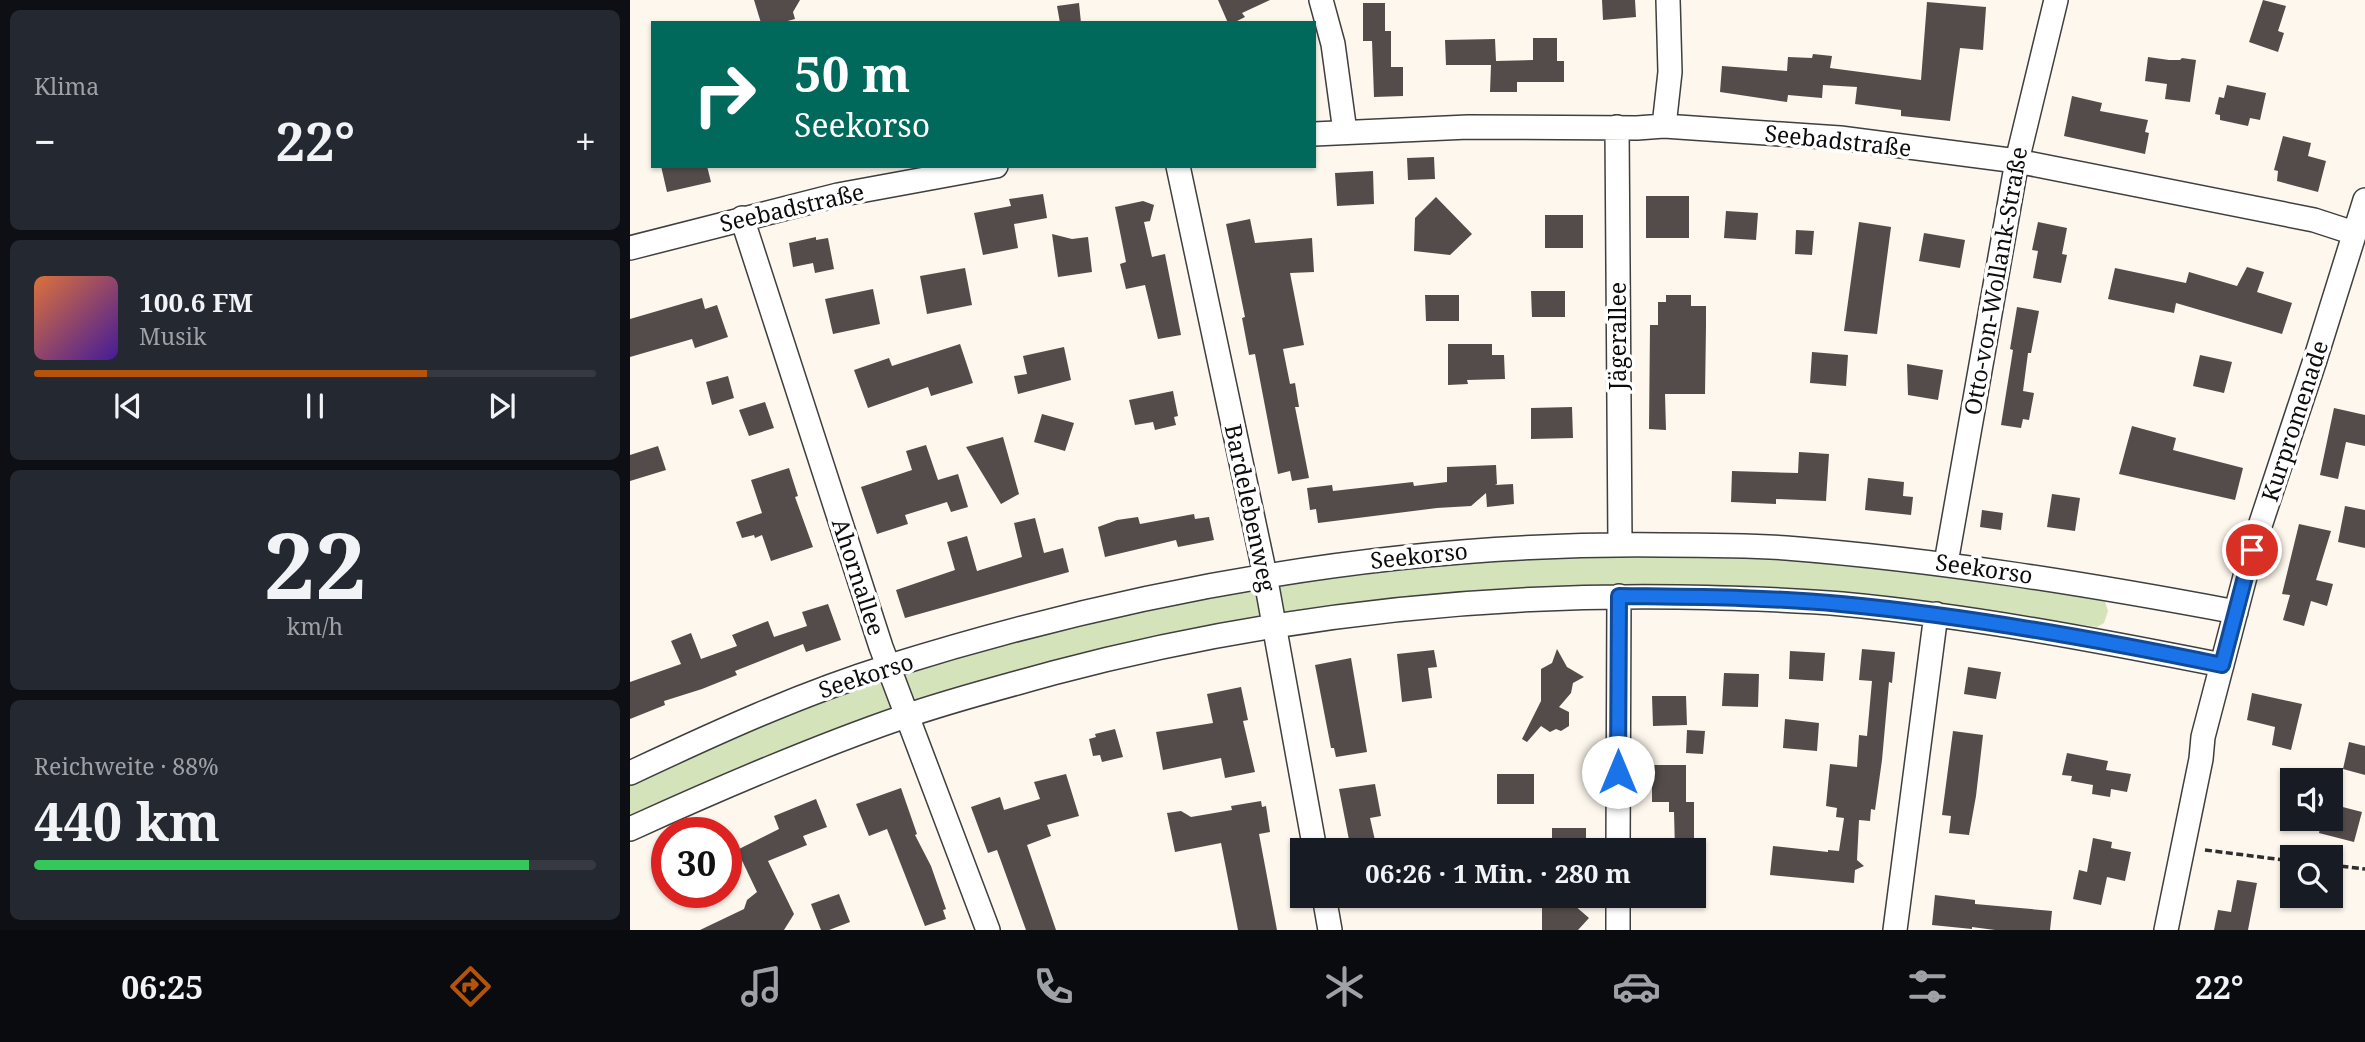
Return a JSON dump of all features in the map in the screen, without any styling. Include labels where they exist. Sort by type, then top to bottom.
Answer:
[{"type":"street","points":[[1321,0],[1333,44],[1345,132]]},
{"type":"street","points":[[1664,125],[1670,72],[1668,0]]},
{"type":"street","name":"Otto-von-Wollank-Straße","points":[[1946,563],[2017,162],[2056,0]]},
{"type":"street","name":"Seebadstraße","points":[[1316,134],[1468,127],[1664,125],[1840,138],[2017,162],[2314,220],[2354,233]]},
{"type":"street","name":"Jägerallee","points":[[1617,127],[1620,544]]},
{"type":"street","name":"Seebadstraße","points":[[630,248],[838,195],[985,168]]},
{"type":"street","name":"Bardelebenweg","points":[[1178,168],[1265,575],[1313,838]]},
{"type":"street","name":"Kurpromenade","points":[[2166,930],[2201,760],[2203,737],[2252,550],[2365,200]]},
{"type":"street","name":"Ahornallee","points":[[742,218],[881,647],[988,930]]},
{"type":"street","name":"Seekorso","points":[[630,772],[767,711],[889,666],[1072,615],[1265,575],[1441,552],[1620,544],[1783,548],[1946,563],[2072,582],[2236,612]]},
{"type":"street","points":[[1618,838],[1619,596]]},
{"type":"street","points":[[630,829],[809,751],[906,715],[981,692],[1156,648],[1274,625],[1434,605],[1527,598],[1619,596],[1779,599],[1936,614],[2107,642],[2222,665]]},
{"type":"street","points":[[1895,930],[1936,614]]},
{"type":"street","points":[[1326,908],[1330,930]]},
{"type":"street","points":[[1618,908],[1618,930]]},
{"type":"path","points":[[2182,846],[2280,859]]},
{"type":"path","points":[[2343,866],[2365,869]]},
{"type":"green space","points":[[1697,553],[1879,564],[2104,598],[2108,611],[2104,623],[2097,627],[1867,596],[1287,613],[1280,611],[1276,587],[1280,582],[1503,557]]},
{"type":"green space","points":[[1258,587],[1263,614],[1260,618],[912,702],[902,677],[904,673],[1072,624]]},
{"type":"green space","points":[[883,680],[893,710],[630,819],[630,783],[775,718]]},
{"type":"building","points":[[754,0],[800,0],[793,12],[795,19],[760,21]]},
{"type":"building","points":[[1218,0],[1270,0],[1242,13],[1245,17],[1237,21],[1227,21]]},
{"type":"building","points":[[1602,0],[1635,0],[1636,17],[1603,20]]},
{"type":"building","points":[[2263,0],[2286,6],[2278,31],[2284,33],[2278,52],[2249,42]]},
{"type":"building","points":[[1927,2],[1986,7],[1983,50],[1960,48],[1950,121],[1901,116],[1901,110],[1855,104],[1857,87],[1823,85],[1822,98],[1788,95],[1787,102],[1720,92],[1722,66],[1787,71],[1788,57],[1812,58],[1813,54],[1832,56],[1830,68],[1921,80]]},
{"type":"building","points":[[1079,3],[1081,21],[1060,21],[1057,6]]},
{"type":"building","points":[[1363,3],[1385,3],[1385,31],[1391,31],[1391,67],[1403,67],[1403,96],[1374,97],[1372,41],[1363,41]]},
{"type":"building","points":[[1533,38],[1557,38],[1557,61],[1564,61],[1564,82],[1517,82],[1517,92],[1490,92],[1491,65],[1446,65],[1445,40],[1495,39],[1496,61],[1533,60]]},
{"type":"building","points":[[2148,57],[2196,60],[2190,102],[2165,99],[2167,84],[2145,81]]},
{"type":"building","points":[[2227,85],[2266,93],[2260,120],[2250,118],[2248,126],[2220,120],[2220,115],[2215,114],[2219,97],[2224,98]]},
{"type":"building","points":[[2072,96],[2102,103],[2100,111],[2148,120],[2145,132],[2149,133],[2145,154],[2064,136]]},
{"type":"building","points":[[2283,136],[2311,143],[2308,156],[2326,161],[2318,192],[2277,181],[2278,171],[2274,170]]},
{"type":"building","points":[[1434,157],[1435,179],[1408,180],[1407,158]]},
{"type":"building","points":[[661,168],[708,168],[711,182],[667,192]]},
{"type":"building","points":[[1373,171],[1374,204],[1337,206],[1335,173]]},
{"type":"building","points":[[1043,194],[1047,218],[1014,224],[1018,248],[983,255],[974,213],[1011,206],[1009,199]]},
{"type":"building","points":[[1646,196],[1689,196],[1689,238],[1646,238]]},
{"type":"building","points":[[1436,197],[1472,234],[1450,255],[1414,251],[1415,218]]},
{"type":"building","points":[[1143,201],[1154,205],[1150,221],[1144,222],[1152,257],[1165,254],[1181,335],[1158,339],[1145,285],[1126,289],[1120,264],[1126,262],[1115,207]]},
{"type":"building","points":[[1726,211],[1758,213],[1756,240],[1724,238]]},
{"type":"building","points":[[1545,215],[1583,215],[1583,248],[1545,248]]},
{"type":"building","points":[[1250,219],[1255,243],[1312,238],[1314,272],[1290,273],[1304,345],[1283,349],[1290,384],[1295,383],[1299,407],[1295,407],[1309,478],[1292,481],[1290,471],[1278,474],[1255,354],[1249,355],[1242,318],[1245,317],[1226,224]]},
{"type":"building","points":[[1859,222],[1891,227],[1877,334],[1844,331]]},
{"type":"building","points":[[2038,222],[2067,228],[2062,254],[2067,255],[2061,283],[2033,278],[2038,251],[2032,250]]},
{"type":"building","points":[[1796,230],[1814,231],[1812,255],[1795,254]]},
{"type":"building","points":[[1924,233],[1965,240],[1960,268],[1919,261]]},
{"type":"building","points":[[1052,234],[1072,239],[1088,237],[1092,272],[1058,277]]},
{"type":"building","points":[[816,237],[816,240],[828,238],[834,269],[815,273],[813,263],[793,267],[789,243]]},
{"type":"building","points":[[2247,267],[2264,272],[2257,292],[2292,303],[2282,334],[2176,303],[2174,313],[2108,299],[2115,268],[2186,283],[2189,272],[2237,286]]},
{"type":"building","points":[[965,268],[972,305],[927,314],[920,276]]},
{"type":"building","points":[[873,289],[880,324],[833,334],[825,299]]},
{"type":"building","points":[[1531,291],[1565,291],[1565,317],[1532,317]]},
{"type":"building","points":[[1425,295],[1459,295],[1459,321],[1426,321]]},
{"type":"building","points":[[1666,295],[1691,295],[1691,306],[1706,306],[1705,394],[1665,394],[1666,430],[1649,429],[1650,325],[1658,325],[1658,302],[1666,302]]},
{"type":"building","points":[[702,298],[705,309],[717,305],[728,337],[695,348],[692,339],[630,357],[630,319]]},
{"type":"building","points":[[2017,307],[2039,311],[2031,353],[2028,353],[2023,391],[2034,393],[2029,420],[2023,419],[2021,428],[2001,425]]},
{"type":"building","points":[[960,344],[973,383],[931,396],[928,387],[868,408],[854,370],[889,358],[892,366]]},
{"type":"building","points":[[1448,344],[1492,344],[1492,355],[1504,355],[1505,379],[1467,380],[1468,384],[1448,385]]},
{"type":"building","points":[[1064,347],[1071,380],[1018,394],[1014,376],[1027,374],[1023,356]]},
{"type":"building","points":[[1812,352],[1848,355],[1846,386],[1810,383]]},
{"type":"building","points":[[2200,355],[2232,362],[2224,393],[2193,386]]},
{"type":"building","points":[[1907,364],[1943,370],[1938,400],[1908,395]]},
{"type":"building","points":[[728,376],[734,398],[712,405],[706,382]]},
{"type":"building","points":[[1173,391],[1178,416],[1174,417],[1176,425],[1155,430],[1153,422],[1135,425],[1129,400]]},
{"type":"building","points":[[765,402],[774,428],[749,436],[739,410]]},
{"type":"building","points":[[1572,407],[1573,438],[1531,439],[1531,408]]},
{"type":"building","points":[[2334,408],[2365,415],[2365,446],[2346,442],[2338,479],[2320,475]]},
{"type":"building","points":[[1042,414],[1074,423],[1065,451],[1034,442]]},
{"type":"building","points":[[2132,426],[2176,438],[2173,450],[2243,468],[2235,500],[2119,474]]},
{"type":"building","points":[[1003,437],[1019,494],[1001,504],[966,447]]},
{"type":"building","points":[[926,445],[938,480],[958,474],[968,507],[951,512],[947,502],[905,515],[908,524],[877,534],[861,487],[912,470],[906,451]]},
{"type":"building","points":[[658,446],[666,470],[630,481],[630,455]]},
{"type":"building","points":[[1799,452],[1829,454],[1826,501],[1776,499],[1776,504],[1731,502],[1732,471],[1798,473]]},
{"type":"building","points":[[1496,465],[1495,485],[1513,484],[1514,504],[1487,507],[1486,493],[1471,506],[1318,523],[1316,509],[1310,510],[1307,488],[1332,485],[1333,491],[1413,482],[1414,486],[1447,482],[1447,467]]},
{"type":"building","points":[[789,468],[798,496],[795,497],[813,547],[771,561],[762,535],[742,538],[736,522],[762,513],[751,480]]},
{"type":"building","points":[[1868,478],[1904,482],[1903,496],[1913,497],[1911,515],[1865,510]]},
{"type":"building","points":[[2052,494],[2080,498],[2075,531],[2047,527]]},
{"type":"building","points":[[2345,506],[2365,510],[2365,548],[2338,542]]},
{"type":"building","points":[[1982,510],[2003,513],[2001,530],[1980,527]]},
{"type":"building","points":[[1194,514],[1195,519],[1209,517],[1214,540],[1178,547],[1176,540],[1105,557],[1098,527],[1117,520],[1138,517],[1140,524]]},
{"type":"building","points":[[1035,518],[1044,553],[1063,548],[1069,572],[905,618],[896,590],[955,570],[947,542],[967,536],[977,571],[1022,557],[1014,523]]},
{"type":"building","points":[[2299,524],[2331,531],[2316,580],[2333,584],[2327,606],[2311,601],[2304,626],[2283,620],[2290,595],[2282,594]]},
{"type":"building","points":[[828,604],[841,640],[806,652],[803,644],[735,671],[737,675],[664,701],[665,705],[630,719],[630,682],[681,664],[671,641],[691,633],[701,659],[737,646],[732,635],[768,621],[774,637],[807,626],[802,612]]},
{"type":"building","points":[[1557,649],[1567,667],[1584,677],[1573,683],[1571,693],[1559,707],[1569,712],[1569,726],[1561,731],[1556,729],[1550,732],[1541,726],[1527,742],[1522,739],[1541,701],[1541,669],[1552,663]]},
{"type":"building","points":[[1862,649],[1895,652],[1892,683],[1889,682],[1875,810],[1871,809],[1870,821],[1859,820],[1857,860],[1864,866],[1855,870],[1854,883],[1770,875],[1773,846],[1839,851],[1844,818],[1836,817],[1837,808],[1826,806],[1830,764],[1857,767],[1859,735],[1867,736],[1872,681],[1859,680]]},
{"type":"building","points":[[1434,650],[1437,667],[1428,668],[1432,698],[1402,702],[1397,654]]},
{"type":"building","points":[[1790,651],[1825,653],[1823,681],[1789,679]]},
{"type":"building","points":[[1351,658],[1367,752],[1336,757],[1334,748],[1331,748],[1315,665]]},
{"type":"building","points":[[1968,667],[2001,672],[1996,699],[1964,694]]},
{"type":"building","points":[[1724,673],[1759,674],[1758,707],[1722,706]]},
{"type":"building","points":[[1241,687],[1248,720],[1243,721],[1255,772],[1225,778],[1221,758],[1163,770],[1156,732],[1213,723],[1207,694]]},
{"type":"building","points":[[2252,693],[2302,704],[2291,750],[2272,745],[2275,727],[2247,720]]},
{"type":"building","points":[[1652,696],[1686,696],[1687,725],[1653,726]]},
{"type":"building","points":[[1785,719],[1819,723],[1817,751],[1783,748]]},
{"type":"building","points":[[1115,729],[1123,757],[1102,762],[1100,755],[1093,756],[1089,739],[1096,737],[1095,734]]},
{"type":"building","points":[[1687,730],[1705,731],[1703,754],[1686,753]]},
{"type":"building","points":[[1953,731],[1983,735],[1969,835],[1949,833],[1951,816],[1942,815]]},
{"type":"building","points":[[2349,742],[2365,746],[2365,775],[2343,769]]},
{"type":"building","points":[[2067,753],[2108,761],[2106,770],[2131,774],[2127,792],[2111,789],[2110,797],[2092,794],[2093,785],[2071,781],[2072,776],[2062,775]]},
{"type":"building","points":[[1652,765],[1686,765],[1686,802],[1694,802],[1694,838],[1675,838],[1674,812],[1669,812],[1669,802],[1652,802]]},
{"type":"building","points":[[1066,774],[1079,816],[1047,825],[1051,836],[1027,845],[1056,930],[1026,930],[997,850],[988,853],[971,807],[1000,797],[1004,810],[1040,799],[1034,782]]},
{"type":"building","points":[[1497,774],[1534,774],[1534,804],[1497,804]]},
{"type":"building","points":[[1375,784],[1381,816],[1370,818],[1374,838],[1349,838],[1339,789]]},
{"type":"building","points":[[901,788],[917,834],[915,835],[931,866],[946,909],[943,910],[946,919],[925,926],[887,829],[869,836],[856,804]]},
{"type":"building","points":[[816,799],[827,827],[803,836],[807,845],[768,861],[794,914],[784,930],[700,930],[744,909],[747,900],[757,892],[742,860],[742,848],[779,829],[774,816]]},
{"type":"building","points":[[1261,801],[1262,807],[1266,806],[1270,832],[1259,834],[1277,930],[1238,930],[1221,843],[1175,852],[1167,813],[1181,811],[1191,817],[1232,810],[1231,806]]},
{"type":"building","points":[[2343,807],[2362,812],[2354,842],[2319,833],[2343,831]]},
{"type":"building","points":[[1552,828],[1586,828],[1586,838],[1552,838]]},
{"type":"building","points":[[2093,838],[2112,842],[2111,848],[2131,852],[2125,881],[2107,877],[2101,905],[2073,899],[2079,870],[2087,872]]},
{"type":"building","points":[[2237,880],[2257,883],[2248,930],[2214,930],[2218,910],[2231,912]]},
{"type":"building","points":[[839,894],[850,922],[829,930],[821,930],[811,904]]},
{"type":"building","points":[[1935,895],[1975,900],[1975,904],[2052,911],[2050,930],[1995,930],[1932,925]]},
{"type":"building","points":[[1542,908],[1577,908],[1589,918],[1578,930],[1542,930]]},
{"type":"route","points":[[1618,772],[1619,596],[1779,599],[1936,614],[2107,642],[2222,665],[2252,550]]}]
